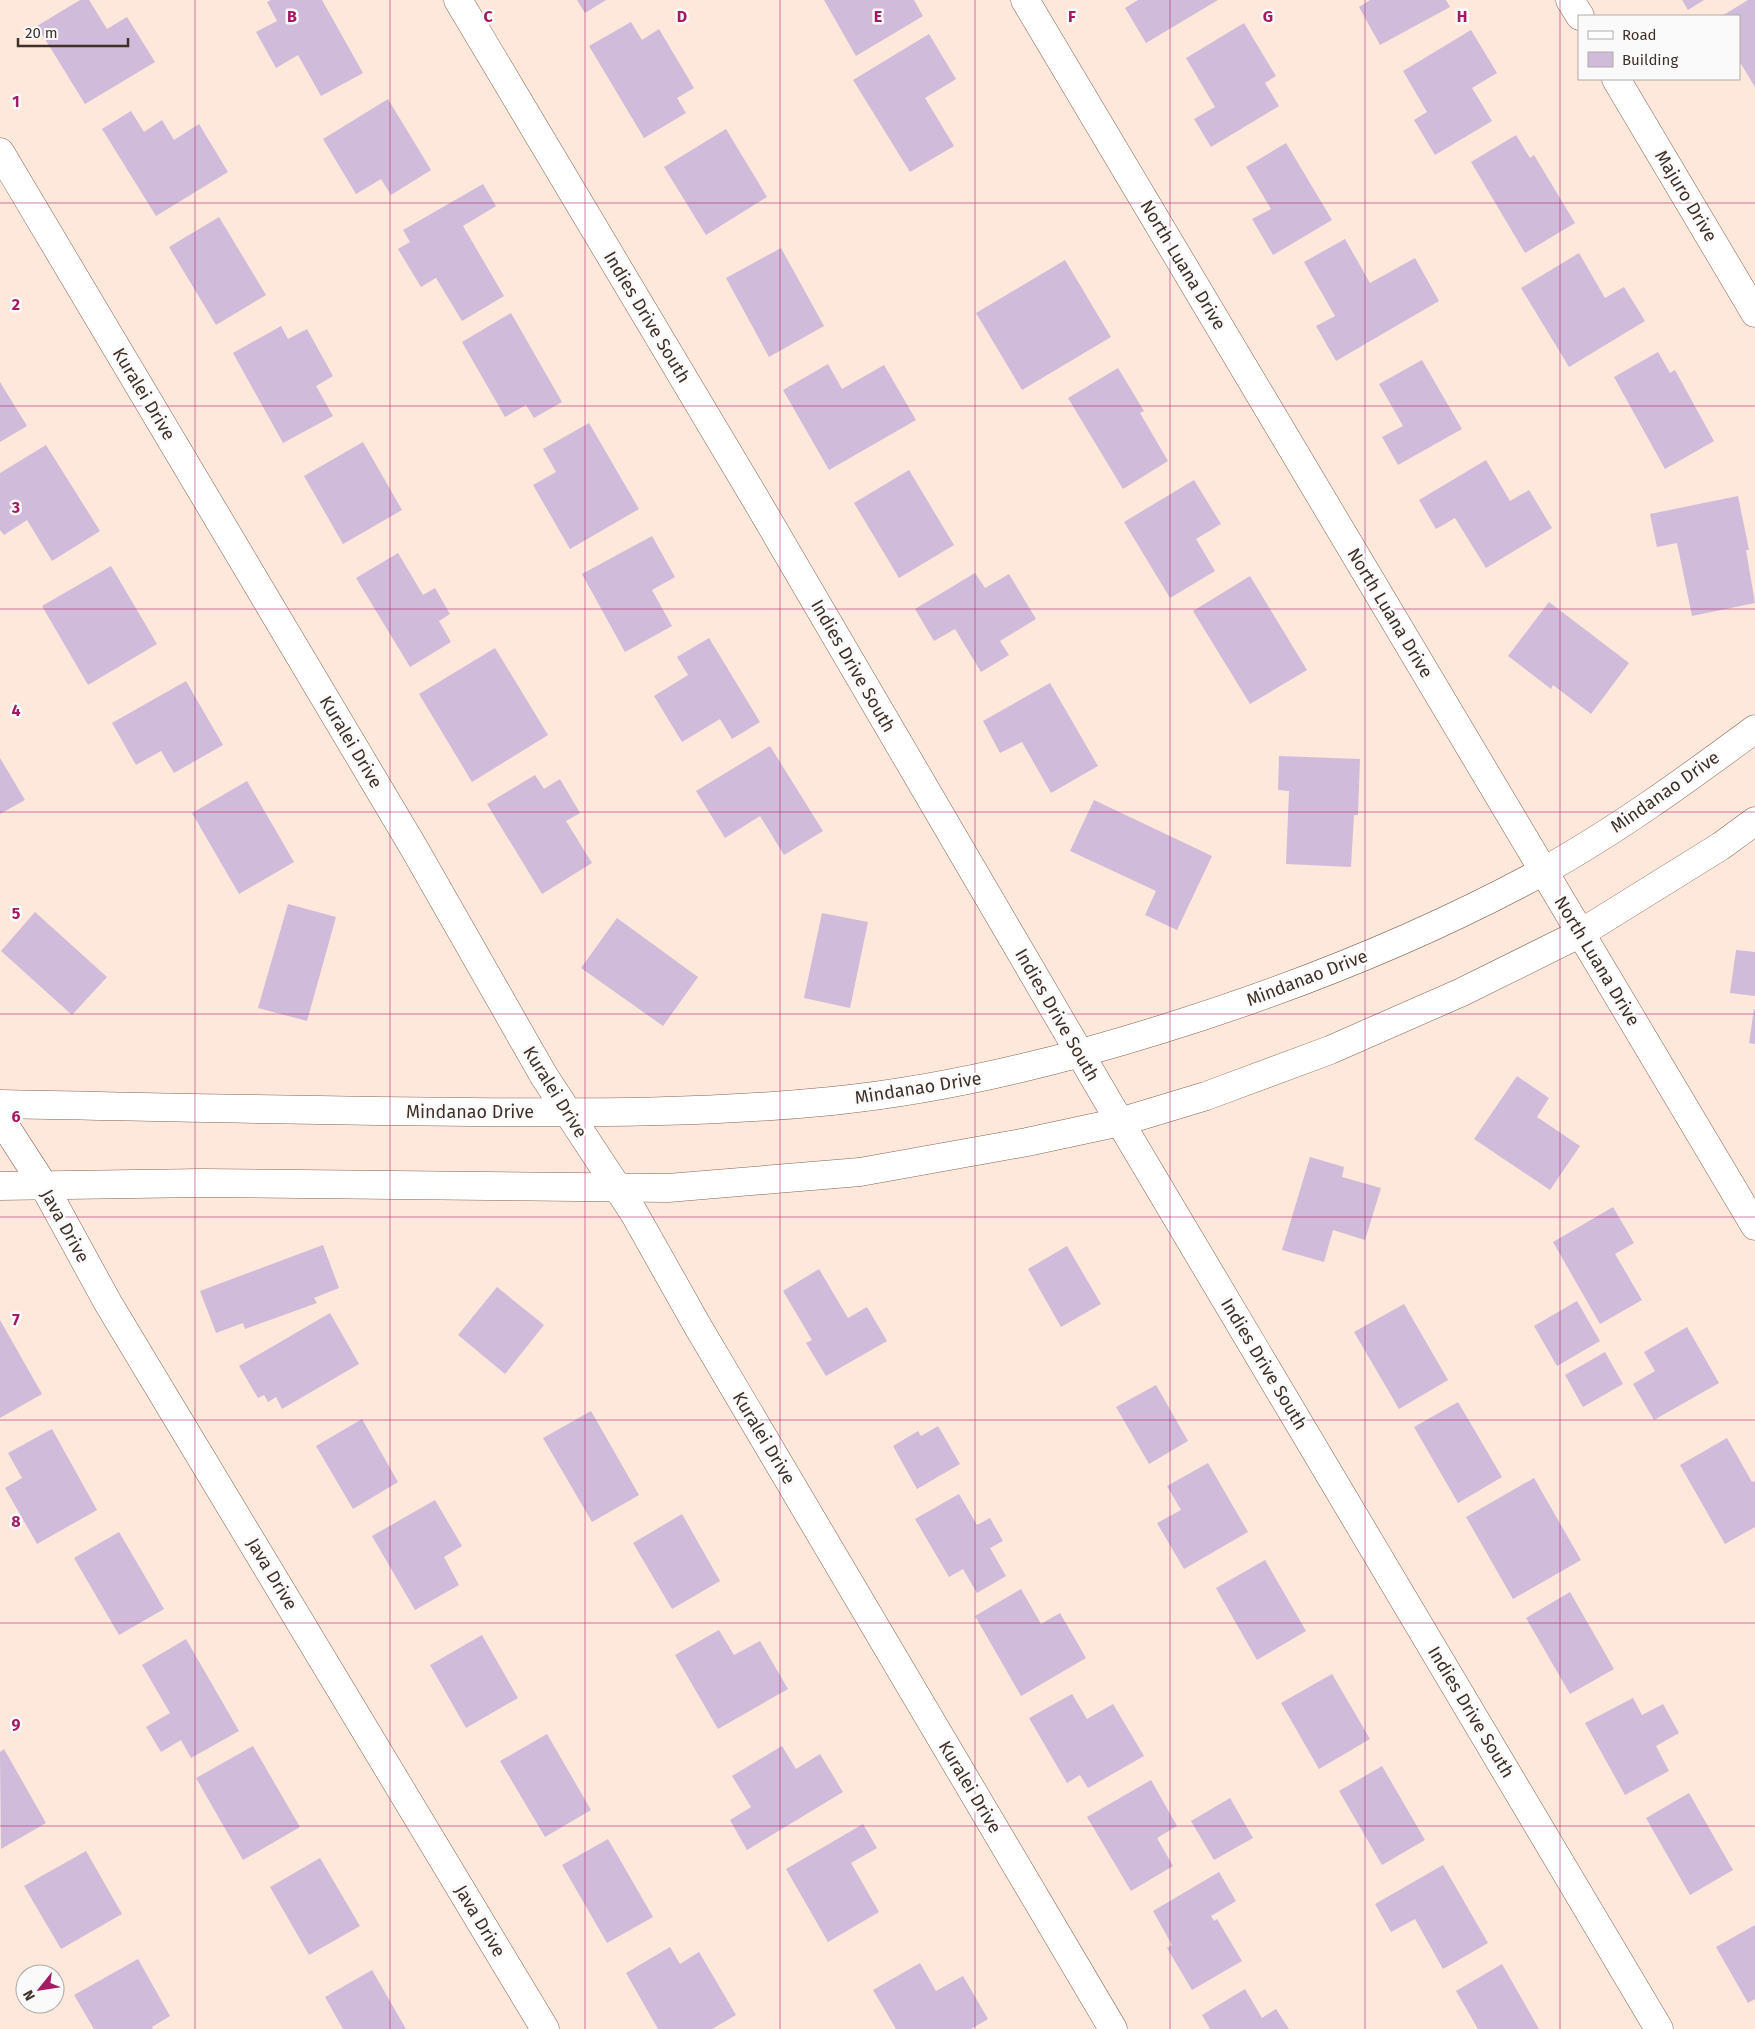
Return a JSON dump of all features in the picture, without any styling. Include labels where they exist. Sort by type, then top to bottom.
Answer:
[{"type":"street","name":"Indies Drive South","points":[[458,0],[755,498],[1120,1122],[1659,2029]]},
{"type":"street","name":"North Luana Drive","points":[[1025,0],[1755,1226]]},
{"type":"street","points":[[1570,0],[1579,15]]},
{"type":"street","name":"Majuro Drive","points":[[1617,80],[1755,314]]},
{"type":"street","name":"Kuralei Drive","points":[[0,152],[409,839],[567,1113],[614,1186],[634,1213],[697,1325],[1113,2029]]},
{"type":"street","name":"Mindanao Drive","points":[[0,1104],[315,1111],[567,1113],[751,1108],[836,1101],[997,1075],[1080,1054],[1228,1009],[1352,962],[1435,926],[1544,871],[1654,802],[1755,729]]},
{"type":"street","points":[[0,1186],[202,1184],[614,1186],[668,1188],[860,1172],[1120,1122],[1206,1096],[1330,1050],[1462,992],[1581,934],[1721,846],[1755,821]]},
{"type":"street","name":"Java Drive","points":[[0,1118],[44,1186],[108,1303],[545,2029]]},
{"type":"building","points":[[80,0],[89,0],[107,29],[127,17],[155,62],[85,104],[37,26]]},
{"type":"building","points":[[271,0],[322,0],[363,73],[321,96],[298,55],[276,68],[256,32],[277,21],[267,2]]},
{"type":"building","points":[[577,0],[606,0],[585,13]]},
{"type":"building","points":[[824,0],[914,0],[923,16],[856,56]]},
{"type":"building","points":[[1138,0],[1218,0],[1146,43],[1125,8]]},
{"type":"building","points":[[1370,0],[1446,0],[1450,7],[1380,45],[1359,7]]},
{"type":"building","points":[[1682,0],[1704,0],[1688,10]]},
{"type":"building","points":[[1748,0],[1755,0],[1755,87],[1740,64],[1740,15],[1724,15]]},
{"type":"building","points":[[631,22],[642,40],[659,29],[694,88],[677,98],[686,113],[644,138],[589,46]]},
{"type":"building","points":[[1244,23],[1276,76],[1265,83],[1279,106],[1211,147],[1194,119],[1215,107],[1186,58]]},
{"type":"building","points":[[1471,30],[1497,73],[1472,88],[1492,121],[1435,155],[1414,120],[1427,112],[1403,71]]},
{"type":"building","points":[[929,34],[956,79],[925,98],[954,146],[910,172],[853,80]]},
{"type":"building","points":[[388,99],[431,170],[391,195],[381,179],[356,194],[323,139]]},
{"type":"building","points":[[131,111],[144,132],[162,120],[174,140],[199,124],[228,172],[156,216],[102,129]]},
{"type":"building","points":[[726,129],[767,197],[706,235],[664,167]]},
{"type":"building","points":[[1516,135],[1530,158],[1534,155],[1575,223],[1525,253],[1471,162]]},
{"type":"building","points":[[1286,143],[1332,220],[1273,255],[1252,219],[1271,209],[1246,167]]},
{"type":"building","points":[[483,184],[496,206],[463,226],[504,296],[462,321],[436,278],[421,287],[398,249],[410,242],[403,230]]},
{"type":"building","points":[[219,217],[266,295],[216,325],[169,247]]},
{"type":"building","points":[[1345,239],[1370,283],[1415,258],[1439,301],[1336,361],[1316,326],[1335,316],[1304,262]]},
{"type":"building","points":[[781,248],[824,326],[769,357],[726,278]]},
{"type":"building","points":[[1579,253],[1605,298],[1624,287],[1645,321],[1569,367],[1521,288]]},
{"type":"building","points":[[1065,260],[1111,337],[1022,390],[976,313]]},
{"type":"building","points":[[511,313],[562,402],[534,418],[526,405],[505,417],[462,342]]},
{"type":"building","points":[[281,326],[288,339],[307,329],[333,376],[316,386],[333,416],[283,443],[233,353]]},
{"type":"building","points":[[1658,352],[1670,373],[1675,370],[1714,441],[1665,469],[1614,377]]},
{"type":"building","points":[[1422,360],[1462,429],[1398,465],[1382,437],[1403,426],[1379,384]]},
{"type":"building","points":[[828,364],[842,389],[884,365],[916,420],[829,470],[783,390]]},
{"type":"building","points":[[1118,368],[1144,411],[1140,413],[1168,461],[1123,489],[1068,398]]},
{"type":"building","points":[[0,382],[27,426],[0,442]]},
{"type":"building","points":[[589,423],[639,509],[570,549],[533,485],[556,472],[543,449]]},
{"type":"building","points":[[363,442],[402,510],[343,544],[304,476]]},
{"type":"building","points":[[46,445],[100,531],[52,561],[27,520],[4,535],[0,530],[0,473]]},
{"type":"building","points":[[1486,460],[1510,501],[1529,490],[1552,528],[1486,568],[1455,518],[1436,529],[1419,500]]},
{"type":"building","points":[[909,470],[954,545],[899,578],[854,503]]},
{"type":"building","points":[[1194,480],[1221,524],[1196,539],[1215,571],[1170,598],[1124,522]]},
{"type":"building","points":[[1738,496],[1749,550],[1746,550],[1755,603],[1692,616],[1677,543],[1657,547],[1650,514]]},
{"type":"building","points":[[652,536],[675,577],[652,590],[672,626],[625,652],[582,574]]},
{"type":"building","points":[[398,553],[423,595],[435,588],[450,614],[439,621],[451,642],[410,667],[356,578]]},
{"type":"building","points":[[111,566],[157,644],[88,685],[42,606]]},
{"type":"building","points":[[975,573],[985,588],[1009,574],[1036,619],[1000,641],[1009,655],[981,672],[955,629],[934,641],[915,609]]},
{"type":"building","points":[[1250,576],[1307,670],[1250,704],[1193,611]]},
{"type":"building","points":[[1549,602],[1629,663],[1591,714],[1553,685],[1551,689],[1508,656]]},
{"type":"building","points":[[709,638],[760,722],[732,739],[720,719],[682,742],[654,696],[688,675],[677,657]]},
{"type":"building","points":[[495,648],[548,735],[472,782],[419,694]]},
{"type":"building","points":[[186,681],[223,745],[174,773],[161,751],[136,765],[112,723]]},
{"type":"building","points":[[1050,683],[1098,766],[1051,793],[1022,742],[1000,753],[983,721]]},
{"type":"building","points":[[770,746],[823,831],[784,855],[760,816],[725,838],[696,791]]},
{"type":"building","points":[[1279,756],[1360,759],[1358,815],[1354,815],[1351,867],[1286,864],[1289,791],[1278,790]]},
{"type":"building","points":[[0,758],[25,800],[0,814]]},
{"type":"building","points":[[535,775],[544,789],[560,779],[580,813],[566,821],[592,863],[542,894],[487,804]]},
{"type":"building","points":[[247,781],[294,862],[239,894],[192,813]]},
{"type":"building","points":[[1094,800],[1212,856],[1177,930],[1145,915],[1156,891],[1070,851]]},
{"type":"building","points":[[288,904],[336,917],[307,1021],[258,1008]]},
{"type":"building","points":[[35,912],[107,977],[72,1015],[1,951]]},
{"type":"building","points":[[822,913],[868,922],[850,1008],[804,998]]},
{"type":"building","points":[[617,918],[698,977],[663,1026],[581,968]]},
{"type":"building","points":[[1736,950],[1755,952],[1755,996],[1730,993]]},
{"type":"building","points":[[1755,1009],[1755,1044],[1749,1043]]},
{"type":"building","points":[[1517,1076],[1549,1098],[1537,1117],[1580,1146],[1550,1190],[1474,1139]]},
{"type":"building","points":[[1310,1157],[1344,1167],[1342,1177],[1381,1188],[1365,1240],[1333,1230],[1324,1262],[1282,1250]]},
{"type":"building","points":[[1613,1207],[1634,1243],[1615,1254],[1642,1300],[1600,1324],[1553,1242]]},
{"type":"building","points":[[323,1245],[339,1288],[314,1298],[317,1303],[245,1329],[243,1323],[216,1333],[200,1291]]},
{"type":"building","points":[[1067,1246],[1101,1304],[1061,1327],[1028,1269]]},
{"type":"building","points":[[819,1269],[848,1318],[867,1307],[887,1341],[826,1376],[806,1343],[812,1340],[783,1291]]},
{"type":"building","points":[[497,1287],[544,1325],[505,1374],[458,1335]]},
{"type":"building","points":[[1577,1301],[1600,1341],[1557,1366],[1534,1326]]},
{"type":"building","points":[[1404,1304],[1448,1380],[1399,1409],[1354,1332]]},
{"type":"building","points":[[330,1313],[359,1364],[282,1409],[276,1397],[268,1402],[264,1395],[258,1398],[239,1366]]},
{"type":"building","points":[[0,1320],[42,1394],[0,1418]]},
{"type":"building","points":[[1687,1327],[1719,1383],[1654,1420],[1633,1384],[1655,1371],[1644,1352]]},
{"type":"building","points":[[1605,1352],[1623,1384],[1583,1407],[1565,1375]]},
{"type":"building","points":[[1156,1385],[1188,1441],[1149,1464],[1116,1407]]},
{"type":"building","points":[[1458,1402],[1502,1477],[1458,1503],[1414,1427]]},
{"type":"building","points":[[591,1411],[639,1495],[592,1522],[543,1438]]},
{"type":"building","points":[[362,1419],[398,1482],[353,1509],[316,1446]]},
{"type":"building","points":[[938,1426],[960,1464],[917,1489],[893,1446],[918,1431],[921,1436]]},
{"type":"building","points":[[52,1429],[97,1510],[37,1544],[5,1488],[22,1478],[8,1453]]},
{"type":"building","points":[[1727,1438],[1752,1482],[1755,1481],[1755,1527],[1725,1544],[1680,1465]]},
{"type":"building","points":[[1208,1463],[1248,1532],[1184,1569],[1157,1523],[1181,1510],[1167,1486]]},
{"type":"building","points":[[1534,1478],[1581,1560],[1513,1599],[1466,1517]]},
{"type":"building","points":[[959,1494],[977,1525],[990,1518],[1003,1541],[990,1548],[1006,1576],[977,1593],[963,1569],[949,1577],[915,1519]]},
{"type":"building","points":[[435,1500],[462,1546],[444,1557],[459,1585],[415,1610],[372,1536]]},
{"type":"building","points":[[682,1514],[720,1581],[672,1609],[633,1543]]},
{"type":"building","points":[[119,1532],[164,1609],[119,1635],[74,1558]]},
{"type":"building","points":[[1265,1560],[1306,1631],[1257,1660],[1216,1588]]},
{"type":"building","points":[[1021,1589],[1041,1624],[1060,1613],[1086,1658],[1021,1696],[975,1616]]},
{"type":"building","points":[[1570,1592],[1614,1669],[1570,1694],[1526,1618]]},
{"type":"building","points":[[719,1630],[734,1655],[760,1641],[788,1689],[718,1729],[675,1655]]},
{"type":"building","points":[[482,1635],[518,1698],[466,1728],[430,1665]]},
{"type":"building","points":[[186,1639],[239,1731],[191,1758],[181,1740],[161,1752],[146,1727],[170,1713],[142,1665]]},
{"type":"building","points":[[1332,1674],[1370,1739],[1319,1769],[1281,1703]]},
{"type":"building","points":[[1072,1694],[1087,1719],[1113,1704],[1144,1756],[1088,1788],[1080,1775],[1067,1783],[1029,1718]]},
{"type":"building","points":[[1633,1698],[1642,1715],[1663,1704],[1679,1733],[1656,1746],[1669,1771],[1625,1795],[1585,1723]]},
{"type":"building","points":[[547,1734],[591,1810],[545,1837],[500,1761]]},
{"type":"building","points":[[253,1746],[300,1827],[243,1860],[196,1778]]},
{"type":"building","points":[[782,1746],[796,1769],[820,1754],[843,1792],[747,1850],[730,1820],[751,1807],[732,1776]]},
{"type":"building","points":[[4,1749],[46,1823],[1,1849],[0,1752]]},
{"type":"building","points":[[1382,1766],[1425,1840],[1382,1865],[1339,1791]]},
{"type":"building","points":[[1151,1780],[1177,1826],[1157,1838],[1173,1866],[1131,1891],[1087,1817]]},
{"type":"building","points":[[1689,1793],[1733,1870],[1690,1895],[1646,1818]]},
{"type":"building","points":[[1230,1798],[1253,1838],[1214,1860],[1191,1821]]},
{"type":"building","points":[[863,1824],[877,1848],[851,1863],[879,1912],[828,1942],[786,1869]]},
{"type":"building","points":[[608,1839],[653,1917],[607,1943],[562,1865]]},
{"type":"building","points":[[86,1851],[122,1914],[61,1949],[24,1886]]},
{"type":"building","points":[[320,1858],[360,1926],[309,1955],[270,1887]]},
{"type":"building","points":[[1443,1865],[1488,1943],[1443,1969],[1415,1919],[1391,1932],[1375,1904]]},
{"type":"building","points":[[1219,1872],[1236,1901],[1211,1916],[1214,1921],[1217,1919],[1242,1961],[1192,1990],[1167,1948],[1172,1945],[1153,1911]]},
{"type":"building","points":[[1755,1925],[1755,1999],[1748,2003],[1716,1947]]},
{"type":"building","points":[[670,1947],[680,1964],[699,1952],[736,2015],[712,2029],[658,2029],[626,1973]]},
{"type":"building","points":[[138,1959],[170,2016],[152,2027],[153,2029],[94,2029],[74,1995]]},
{"type":"building","points":[[920,1963],[936,1991],[963,1976],[988,2019],[971,2029],[896,2029],[873,1990]]},
{"type":"building","points":[[1502,1964],[1539,2029],[1478,2029],[1456,1991]]},
{"type":"building","points":[[372,1970],[406,2029],[343,2029],[325,1997]]},
{"type":"building","points":[[1245,1989],[1262,2018],[1276,2009],[1289,2029],[1210,2029],[1202,2015]]}]
